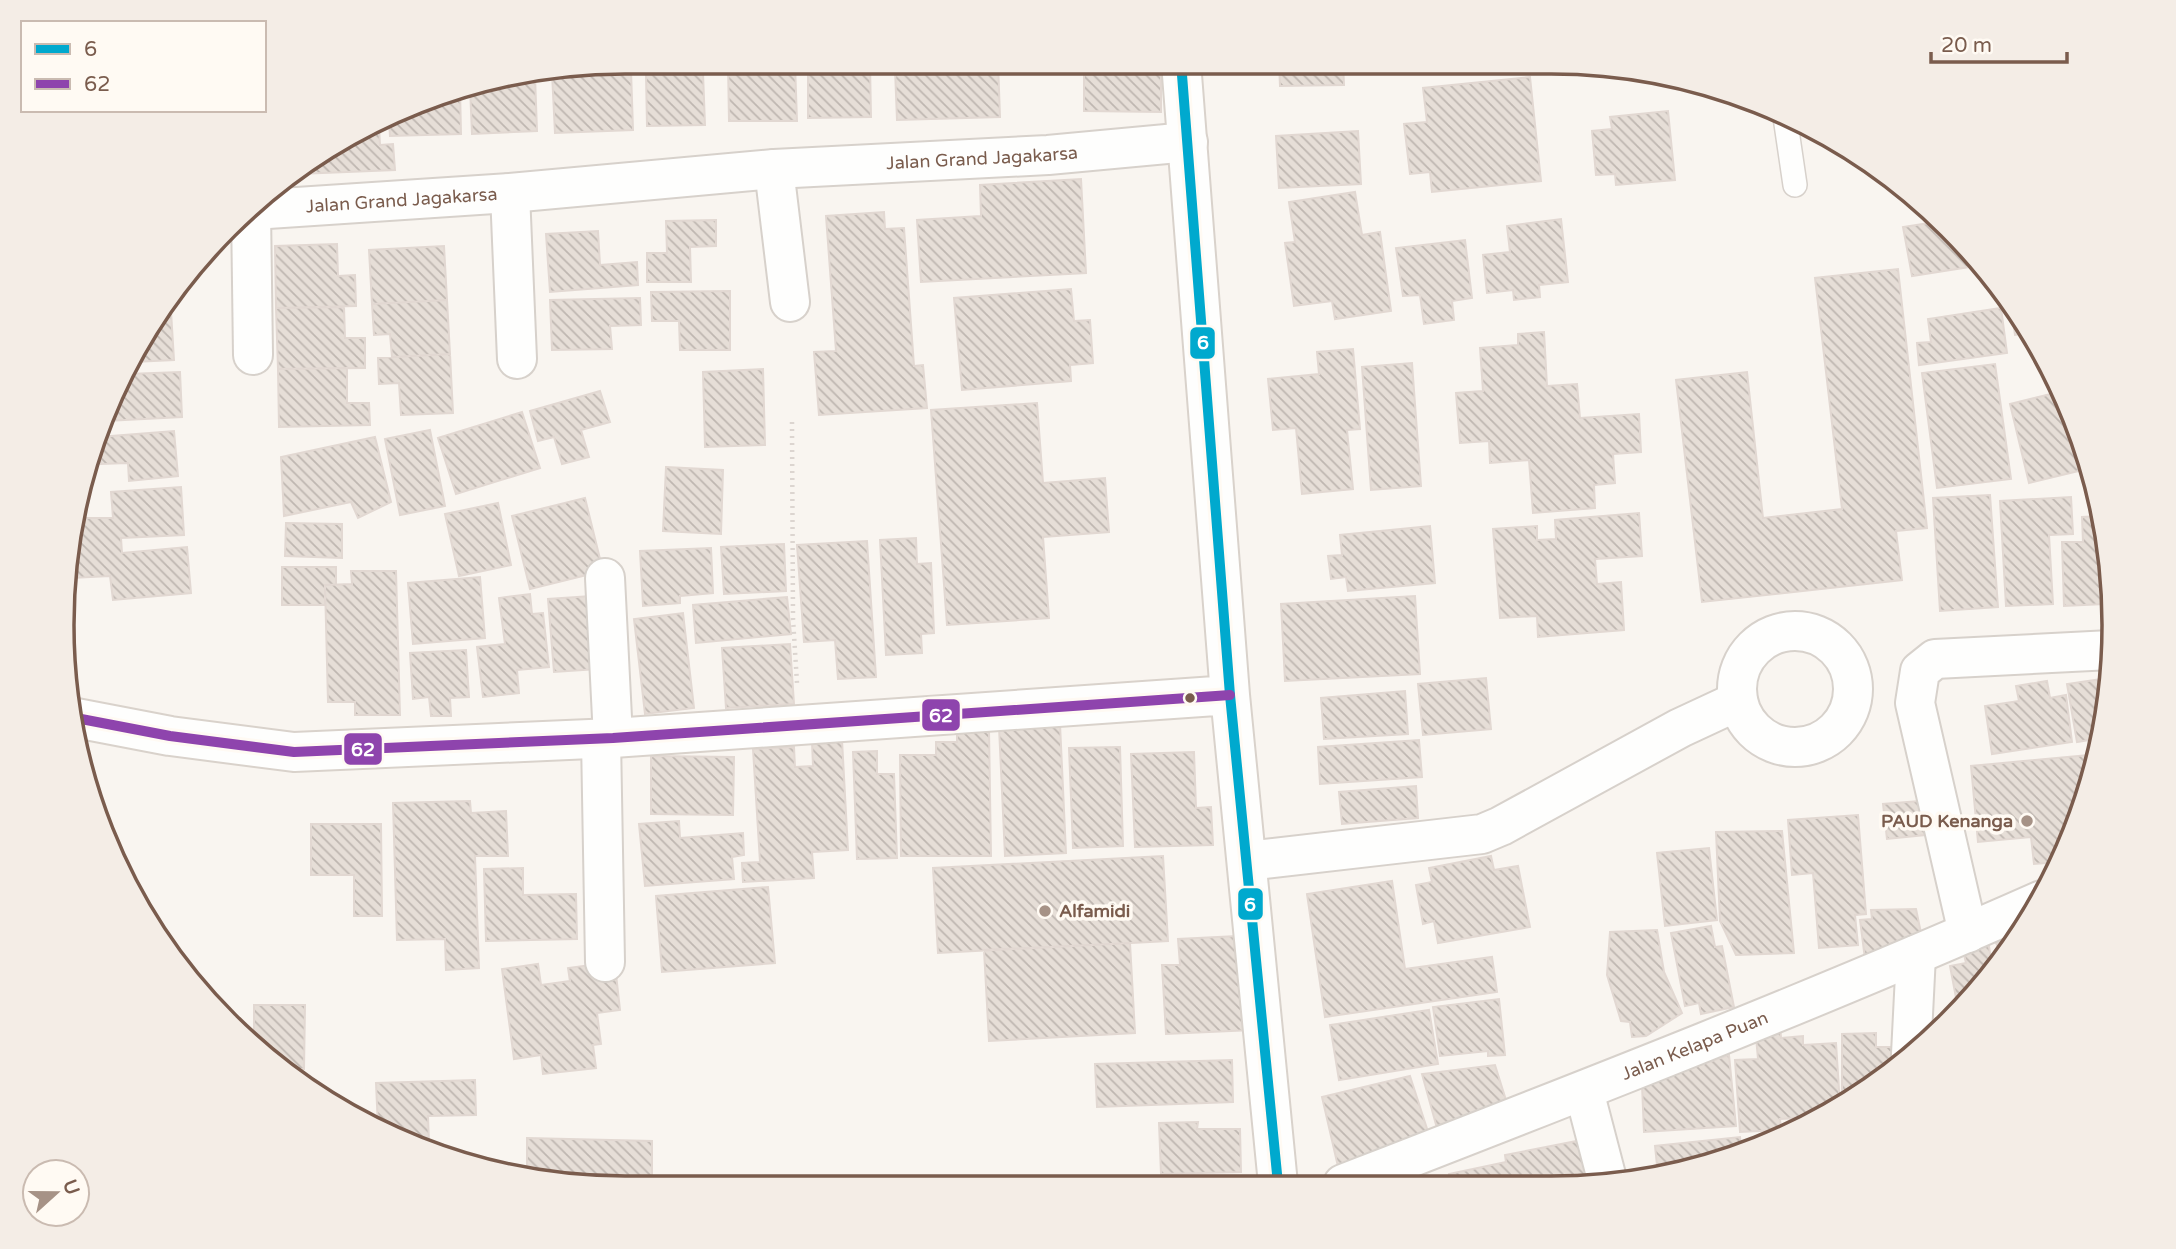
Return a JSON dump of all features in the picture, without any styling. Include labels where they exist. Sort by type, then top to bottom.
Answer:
[{"type":"street","points":[[1182,74],[1230,695],[1277,1176]]},
{"type":"street","name":"Jalan Grand Jagakarsa","points":[[262,209],[510,192],[774,169],[1048,155],[1188,142]]},
{"type":"street","points":[[774,169],[790,302]]},
{"type":"street","name":"Jalan Grand Jagakarsa","points":[[510,192],[517,359]]},
{"type":"street","name":"Jalan Grand Jagakarsa","points":[[252,219],[253,355]]},
{"type":"street","points":[[605,578],[605,962]]},
{"type":"street","points":[[1968,933],[1915,703],[1920,671],[1935,659],[2101,651]]},
{"type":"street","points":[[82,719],[170,736],[294,752],[800,727],[1230,695]]},
{"type":"street","points":[[1247,861],[1482,834],[1680,728],[1738,701]]},
{"type":"street","name":"Jalan Kelapa Puan","points":[[1364,1176],[1584,1091],[2024,908]]},
{"type":"street","points":[[1912,1042],[1916,955]]},
{"type":"street","points":[[1584,1091],[1605,1173]]},
{"type":"lane","points":[[1786,126],[1795,184]]},
{"type":"path","points":[[792,422],[793,619],[800,727]]},
{"type":"building","points":[[631,74],[633,130],[555,133],[552,78]]},
{"type":"building","points":[[646,74],[703,74],[705,125],[647,126]]},
{"type":"building","points":[[728,74],[795,74],[797,121],[729,121]]},
{"type":"building","points":[[808,74],[870,74],[871,117],[808,118]]},
{"type":"building","points":[[895,74],[998,74],[1000,117],[897,120]]},
{"type":"building","points":[[1084,74],[1161,74],[1161,112],[1084,111]]},
{"type":"building","points":[[1280,74],[1344,74],[1344,85],[1280,86]]},
{"type":"building","points":[[1530,77],[1541,181],[1432,192],[1430,172],[1410,174],[1404,124],[1427,122],[1423,88]]},
{"type":"building","points":[[535,81],[537,131],[472,134],[470,96]]},
{"type":"building","points":[[460,99],[461,134],[390,136],[389,126]]},
{"type":"building","points":[[1668,111],[1675,180],[1616,185],[1615,174],[1596,175],[1592,131],[1612,129],[1610,117]]},
{"type":"building","points":[[379,131],[380,145],[393,144],[395,170],[307,174]]},
{"type":"building","points":[[1358,131],[1361,184],[1279,188],[1276,136]]},
{"type":"building","points":[[1081,179],[1086,273],[921,282],[917,220],[981,216],[980,185]]},
{"type":"building","points":[[1355,192],[1362,235],[1380,232],[1391,311],[1335,319],[1332,301],[1294,306],[1285,243],[1295,242],[1289,202]]},
{"type":"building","points":[[884,212],[885,229],[904,228],[914,366],[923,365],[927,408],[819,415],[814,352],[836,351],[826,216]]},
{"type":"building","points":[[1561,219],[1568,282],[1539,285],[1540,297],[1514,300],[1513,290],[1487,293],[1483,255],[1510,252],[1507,226]]},
{"type":"building","points":[[716,220],[716,246],[690,247],[691,282],[647,282],[647,253],[667,253],[666,221]]},
{"type":"building","points":[[1928,223],[1971,267],[1912,276],[1903,227]]},
{"type":"building","points":[[598,231],[600,265],[637,262],[638,285],[550,292],[546,234]]},
{"type":"building","points":[[1465,240],[1472,298],[1452,301],[1454,320],[1424,324],[1420,295],[1403,296],[1396,248]]},
{"type":"building","points":[[337,244],[338,276],[355,275],[356,306],[276,308],[275,246]]},
{"type":"building","points":[[444,246],[447,300],[372,304],[369,250]]},
{"type":"building","points":[[1898,269],[1927,528],[1896,531],[1902,580],[1702,602],[1676,380],[1747,372],[1763,518],[1842,509],[1815,278]]},
{"type":"building","points":[[1071,289],[1074,321],[1090,320],[1093,363],[1070,365],[1071,381],[962,390],[954,298]]},
{"type":"building","points":[[730,291],[730,350],[680,350],[679,321],[652,321],[651,292]]},
{"type":"building","points":[[640,298],[641,325],[610,326],[612,349],[552,350],[550,300]]},
{"type":"building","points":[[447,300],[450,354],[392,357],[390,334],[374,335],[372,304]]},
{"type":"building","points":[[344,307],[345,338],[365,338],[365,368],[278,369],[276,308]]},
{"type":"building","points":[[2001,308],[2007,353],[1919,365],[1917,343],[1931,342],[1928,319]]},
{"type":"building","points":[[171,311],[174,360],[140,362]]},
{"type":"building","points":[[1544,332],[1547,386],[1577,384],[1580,418],[1639,414],[1641,452],[1613,454],[1615,483],[1594,485],[1595,508],[1533,513],[1529,460],[1490,463],[1489,441],[1460,443],[1456,393],[1483,391],[1480,348],[1518,345],[1518,334]]},
{"type":"building","points":[[1353,349],[1360,429],[1347,430],[1353,489],[1302,494],[1296,428],[1273,430],[1268,379],[1319,374],[1317,352]]},
{"type":"building","points":[[450,354],[453,413],[401,415],[399,383],[379,384],[378,358]]},
{"type":"building","points":[[1412,363],[1421,486],[1371,490],[1362,367]]},
{"type":"building","points":[[1995,364],[2011,479],[1937,488],[1922,373]]},
{"type":"building","points":[[347,368],[347,403],[369,403],[370,425],[279,427],[278,369]]},
{"type":"building","points":[[763,369],[765,445],[705,447],[703,372]]},
{"type":"building","points":[[180,372],[182,417],[113,421],[134,374]]},
{"type":"building","points":[[600,391],[610,422],[581,430],[589,457],[562,464],[554,437],[538,441],[530,411]]},
{"type":"building","points":[[2052,394],[2080,471],[2029,483],[2010,404]]},
{"type":"building","points":[[1037,403],[1043,483],[1105,478],[1109,532],[1043,537],[1049,618],[947,625],[931,410]]},
{"type":"building","points":[[522,412],[540,468],[456,494],[438,438]]},
{"type":"building","points":[[430,430],[445,506],[400,515],[385,439]]},
{"type":"building","points":[[174,431],[178,476],[129,481],[128,463],[101,464],[100,455],[107,436]]},
{"type":"building","points":[[375,437],[391,502],[358,518],[351,502],[284,516],[281,457]]},
{"type":"building","points":[[666,467],[723,470],[721,534],[663,531]]},
{"type":"building","points":[[181,487],[184,535],[121,538],[122,553],[187,547],[191,593],[113,600],[110,576],[76,578],[84,518],[113,518],[111,492]]},
{"type":"building","points":[[1990,495],[1998,607],[1940,611],[1933,498]]},
{"type":"building","points":[[2071,497],[2073,534],[2049,535],[2053,604],[2006,606],[2000,501]]},
{"type":"building","points":[[585,498],[603,571],[530,589],[512,516]]},
{"type":"building","points":[[498,503],[511,565],[459,576],[445,514]]},
{"type":"building","points":[[1639,513],[1642,556],[1595,559],[1597,584],[1621,582],[1624,630],[1538,637],[1537,616],[1500,618],[1493,529],[1537,526],[1537,540],[1556,539],[1555,520]]},
{"type":"building","points":[[2082,517],[2092,517],[2101,604],[2064,606],[2062,542],[2083,542]]},
{"type":"building","points":[[286,523],[342,524],[342,558],[285,556]]},
{"type":"building","points":[[1430,526],[1435,583],[1348,591],[1346,577],[1331,579],[1328,556],[1342,555],[1340,535]]},
{"type":"building","points":[[916,538],[917,564],[931,563],[934,633],[921,634],[922,653],[886,655],[880,540]]},
{"type":"building","points":[[867,541],[876,677],[838,679],[835,640],[804,642],[797,545]]},
{"type":"building","points":[[784,544],[786,591],[724,594],[721,547]]},
{"type":"building","points":[[711,548],[713,593],[680,596],[680,603],[643,606],[640,551]]},
{"type":"building","points":[[282,567],[336,567],[336,585],[325,585],[325,605],[282,605]]},
{"type":"building","points":[[351,571],[396,571],[400,715],[355,715],[355,702],[328,702],[325,585],[352,584]]},
{"type":"building","points":[[480,577],[485,638],[413,644],[408,583]]},
{"type":"building","points":[[530,594],[532,614],[543,613],[549,667],[517,670],[519,693],[483,697],[477,647],[505,644],[499,598]]},
{"type":"building","points":[[591,596],[597,669],[554,672],[548,599]]},
{"type":"building","points":[[1415,596],[1420,674],[1285,681],[1281,604]]},
{"type":"building","points":[[787,597],[791,634],[696,643],[693,605]]},
{"type":"building","points":[[683,613],[694,708],[645,714],[634,619]]},
{"type":"building","points":[[790,644],[794,704],[726,708],[722,648]]},
{"type":"building","points":[[466,650],[469,697],[450,698],[451,716],[431,716],[429,697],[413,699],[410,653]]},
{"type":"building","points":[[1486,678],[1491,729],[1423,735],[1418,684]]},
{"type":"building","points":[[2099,679],[2090,743],[2089,740],[2077,742],[2067,684]]},
{"type":"building","points":[[2047,681],[2050,698],[2066,695],[2072,742],[1992,754],[1985,706],[2019,701],[2016,686]]},
{"type":"building","points":[[1405,691],[1408,734],[1324,739],[1321,698]]},
{"type":"building","points":[[1060,724],[1066,853],[1005,856],[999,727]]},
{"type":"building","points":[[957,730],[989,730],[991,856],[901,856],[900,755],[936,755],[936,742],[957,742]]},
{"type":"building","points":[[842,740],[848,850],[812,852],[814,878],[743,882],[742,863],[760,862],[753,749],[794,747],[795,767],[813,766],[812,742]]},
{"type":"building","points":[[1419,740],[1422,777],[1320,784],[1318,747]]},
{"type":"building","points":[[1120,747],[1123,846],[1073,848],[1069,748]]},
{"type":"building","points":[[877,751],[877,774],[894,774],[897,858],[857,859],[853,752]]},
{"type":"building","points":[[1194,752],[1196,808],[1211,807],[1213,845],[1135,847],[1131,754]]},
{"type":"building","name":"PAUD Kenanga","points":[[2087,755],[2073,802],[2048,863],[2034,864],[2031,837],[1978,842],[1971,766]]},
{"type":"building","points":[[651,756],[734,757],[733,815],[651,814]]},
{"type":"building","points":[[1416,786],[1418,818],[1342,824],[1339,792]]},
{"type":"building","points":[[1932,800],[1935,834],[1887,839],[1883,804]]},
{"type":"building","points":[[470,801],[471,813],[506,811],[508,856],[475,856],[479,968],[446,970],[445,939],[397,940],[393,803]]},
{"type":"building","points":[[1858,815],[1866,914],[1855,915],[1858,945],[1819,948],[1813,873],[1792,875],[1788,820]]},
{"type":"building","points":[[679,821],[680,838],[743,833],[744,855],[732,857],[734,879],[645,886],[639,824]]},
{"type":"building","points":[[311,824],[381,824],[382,916],[354,916],[354,875],[311,875]]},
{"type":"building","points":[[1782,831],[1794,953],[1736,955],[1720,921],[1716,832]]},
{"type":"building","points":[[1709,848],[1717,920],[1665,926],[1657,853]]},
{"type":"building","points":[[1163,856],[1168,941],[938,953],[933,868]]},
{"type":"building","points":[[1491,856],[1494,870],[1518,866],[1530,927],[1438,943],[1434,921],[1423,924],[1416,885],[1432,882],[1429,868]]},
{"type":"building","points":[[523,868],[523,895],[576,894],[577,939],[486,941],[484,869]]},
{"type":"building","points":[[1392,881],[1405,969],[1492,957],[1497,992],[1325,1017],[1307,894]]},
{"type":"building","points":[[768,887],[775,963],[662,972],[656,896]]},
{"type":"building","points":[[1916,909],[1921,933],[1865,959],[1860,920],[1872,919],[1871,910]]},
{"type":"building","points":[[1711,926],[1715,947],[1722,946],[1734,1007],[1701,1014],[1699,1003],[1685,1006],[1671,933]]},
{"type":"building","points":[[1657,930],[1664,972],[1682,1013],[1646,1036],[1632,1037],[1630,1022],[1621,1021],[1607,975],[1610,932]]},
{"type":"building","points":[[1237,936],[1252,1030],[1166,1034],[1162,965],[1180,965],[1178,939]]},
{"type":"building","points":[[1130,943],[1135,1033],[989,1041],[984,950]]},
{"type":"building","points":[[1989,946],[1991,958],[1956,998],[1950,966],[1966,963],[1963,950]]},
{"type":"building","points":[[538,964],[541,985],[570,981],[568,968],[590,965],[592,977],[616,974],[620,1010],[597,1013],[601,1044],[593,1045],[596,1068],[543,1074],[541,1055],[514,1059],[502,969]]},
{"type":"building","points":[[1499,999],[1505,1055],[1488,1056],[1488,1051],[1440,1056],[1433,1007]]},
{"type":"building","points":[[254,1005],[305,1005],[304,1069],[299,1069],[289,1062],[254,1032]]},
{"type":"building","points":[[1429,1010],[1438,1064],[1339,1080],[1330,1025]]},
{"type":"building","points":[[1780,1025],[1781,1038],[1803,1036],[1803,1045],[1836,1043],[1839,1094],[1797,1118],[1780,1119],[1781,1126],[1770,1131],[1740,1132],[1735,1060],[1758,1059],[1755,1026]]},
{"type":"building","points":[[1876,1033],[1876,1047],[1903,1049],[1842,1093],[1842,1034]]},
{"type":"building","points":[[1729,1055],[1736,1126],[1644,1132],[1642,1085]]},
{"type":"building","points":[[1232,1060],[1233,1102],[1097,1107],[1095,1064]]},
{"type":"building","points":[[1495,1065],[1510,1113],[1440,1139],[1422,1074]]},
{"type":"building","points":[[1410,1076],[1431,1141],[1339,1171],[1322,1097]]},
{"type":"building","points":[[475,1080],[476,1115],[428,1116],[429,1139],[378,1117],[376,1083]]},
{"type":"building","points":[[1198,1122],[1197,1129],[1240,1129],[1241,1172],[1161,1174],[1159,1123]]},
{"type":"building","points":[[1740,1137],[1741,1142],[1657,1165],[1655,1146]]},
{"type":"building","points":[[527,1138],[652,1141],[652,1176],[588,1174],[527,1167]]},
{"type":"building","points":[[1592,1138],[1599,1173],[1449,1176],[1506,1162],[1505,1155]]},
{"type":"transit line","name":"6","points":[[1182,74],[1230,695],[1277,1176]]},
{"type":"transit line","name":"62","points":[[82,719],[170,736],[294,752],[613,738],[1230,695]]},
{"type":"place","name":"PAUD Kenanga","points":[[2027,821]]},
{"type":"place","name":"Alfamidi","points":[[1045,911]]}]
